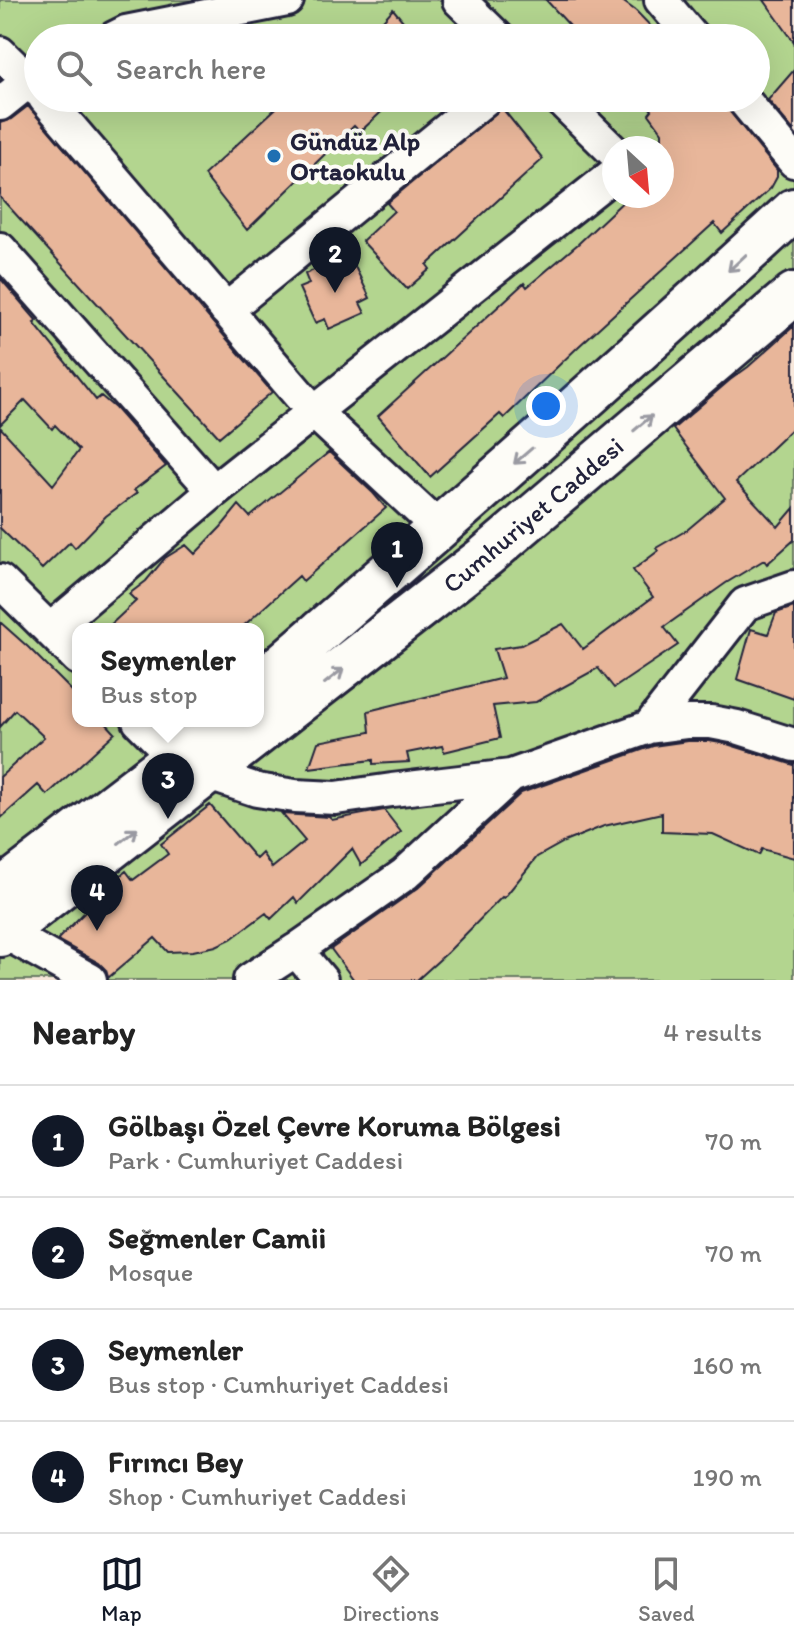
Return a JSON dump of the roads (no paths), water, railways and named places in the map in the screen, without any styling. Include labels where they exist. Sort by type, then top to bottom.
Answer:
[{"type":"main road","name":"Cumhuriyet Caddesi","points":[[264,680],[636,356],[794,210]]},
{"type":"main road","name":"Cumhuriyet Caddesi","points":[[264,714],[486,556],[794,294]]},
{"type":"main road","name":"Cumhuriyet Caddesi","points":[[2,933],[192,765],[214,727]]},
{"type":"main road","name":"Cumhuriyet Caddesi","points":[[0,891],[245,727]]},
{"type":"street","points":[[459,0],[484,24]]},
{"type":"street","points":[[661,0],[681,24]]},
{"type":"street","points":[[133,22],[272,2]]},
{"type":"street","points":[[0,53],[24,74]]},
{"type":"street","points":[[0,104],[24,93]]},
{"type":"street","points":[[60,112],[313,411],[440,529]]},
{"type":"street","points":[[226,310],[469,112]]},
{"type":"street","points":[[573,112],[602,140]]},
{"type":"street","points":[[754,112],[794,161]]},
{"type":"street","points":[[50,630],[214,491],[602,183]]},
{"type":"street","points":[[0,249],[214,491]]},
{"type":"street","points":[[0,581],[72,652]]},
{"type":"street","points":[[649,727],[745,604],[794,587]]},
{"type":"street","points":[[146,727],[192,765],[257,790],[336,798],[511,776],[649,727],[687,722],[737,727],[794,745]]},
{"type":"street","points":[[250,980],[405,874],[511,776]]},
{"type":"street","points":[[2,933],[90,980]]},
{"type":"street","points":[[296,950],[321,980]]},
{"type":"place","name":"Gündüz Alp Ortaokulu","points":[[274,156]]},
{"type":"place","name":"Seğmenler Camii","points":[[335,293]]},
{"type":"place","name":"Gölbaşı Özel Çevre Koruma Bölgesi","points":[[397,588]]},
{"type":"place","name":"Seymenler","points":[[168,819]]},
{"type":"place","name":"Fırıncı Bey","points":[[97,931]]}]
